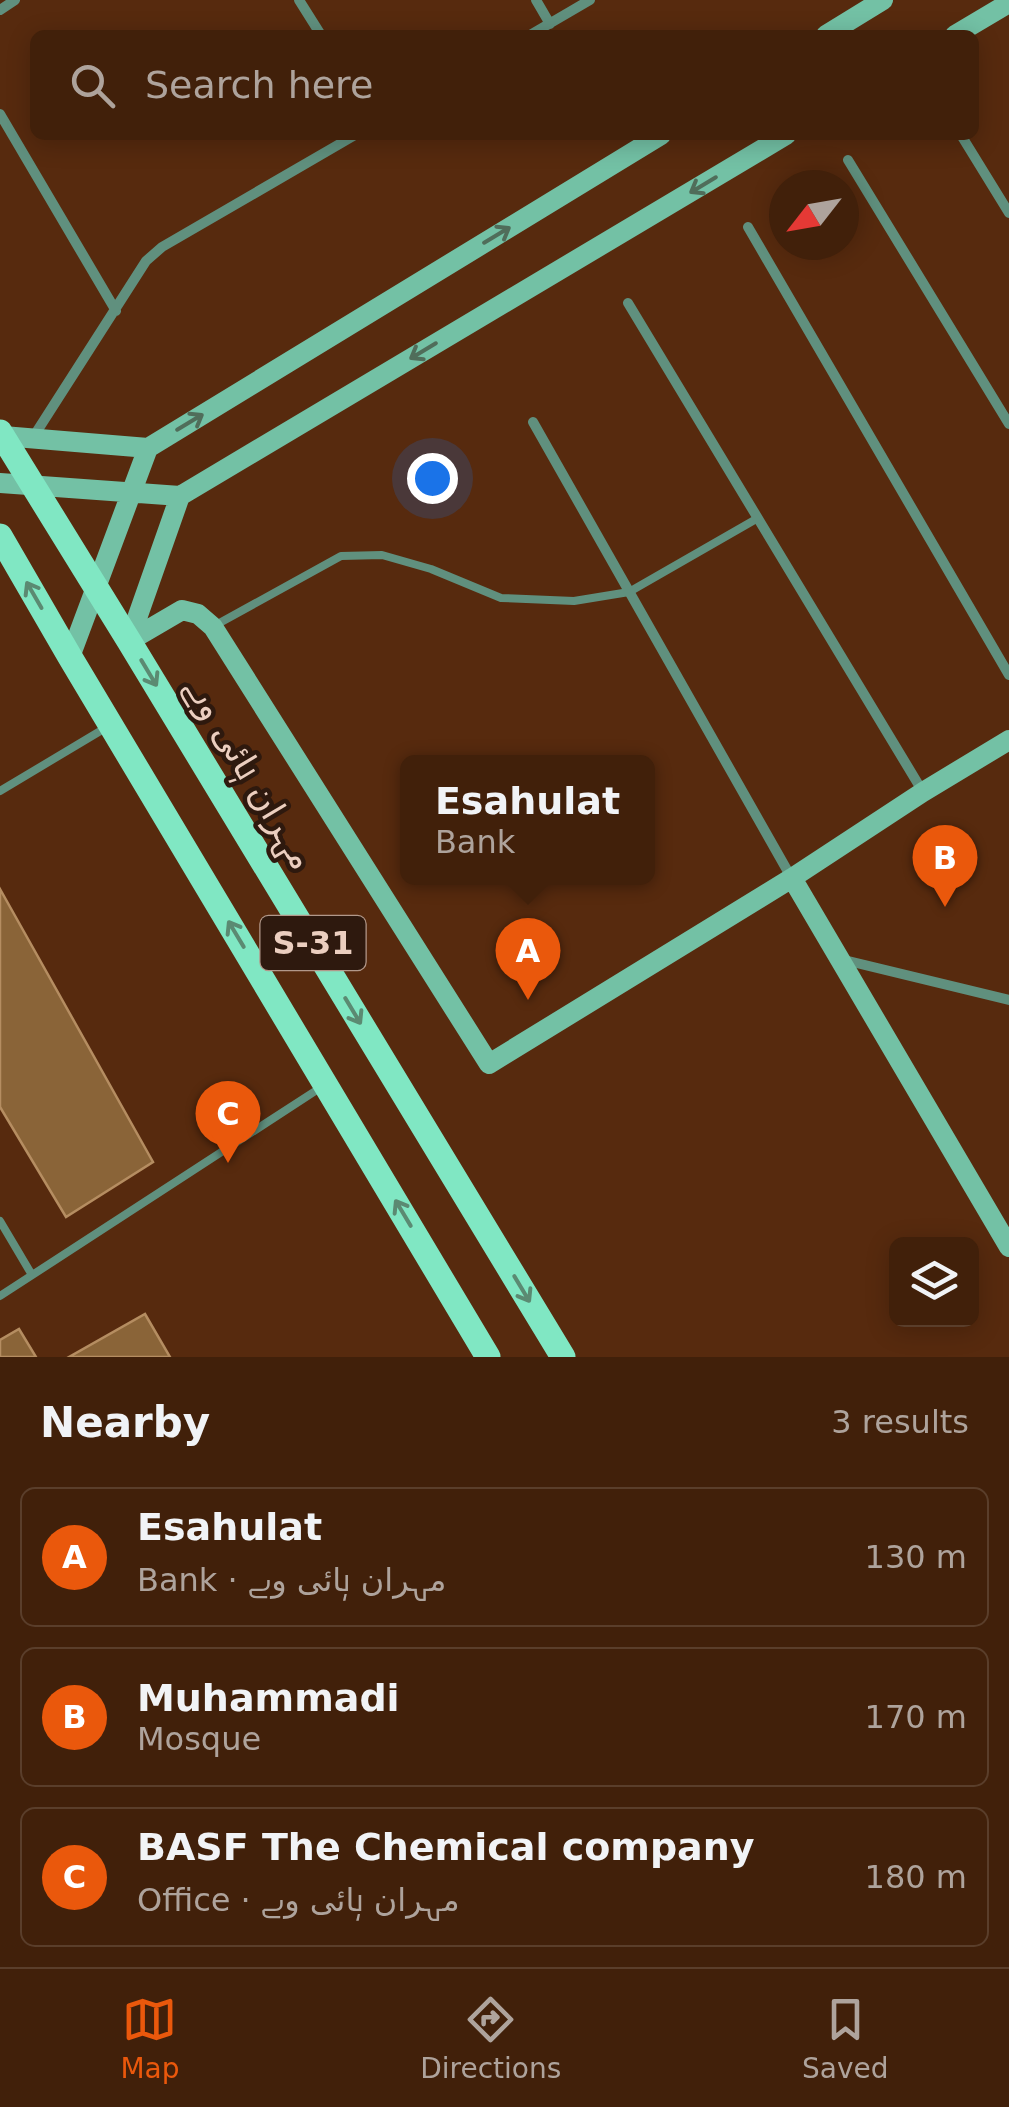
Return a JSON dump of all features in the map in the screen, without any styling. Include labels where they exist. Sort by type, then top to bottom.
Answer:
[{"type":"main road","name":"مہران ہائی وے","points":[[2,434],[563,1357]]},
{"type":"main road","name":"S-31","points":[[0,537],[488,1357]]},
{"type":"street","points":[[0,10],[15,0]]},
{"type":"street","points":[[300,0],[318,30]]},
{"type":"street","points":[[536,0],[550,24]]},
{"type":"street","points":[[539,30],[590,0]]},
{"type":"street","points":[[834,30],[883,0]]},
{"type":"street","points":[[962,30],[1009,2]]},
{"type":"street","points":[[0,114],[116,311]]},
{"type":"street","points":[[32,439],[146,261],[346,140]]},
{"type":"street","points":[[2,434],[148,448],[654,140]]},
{"type":"street","points":[[0,483],[180,496],[778,140]]},
{"type":"street","points":[[964,140],[1009,213]]},
{"type":"street","points":[[848,160],[1009,424]]},
{"type":"street","points":[[748,227],[1009,675]]},
{"type":"street","points":[[628,304],[923,792]]},
{"type":"street","points":[[533,422],[792,878],[1009,1246]]},
{"type":"street","points":[[70,657],[148,448]]},
{"type":"street","points":[[130,641],[180,496]]},
{"type":"street","points":[[130,641],[182,610],[198,614],[213,627],[489,1064],[1009,740]]},
{"type":"street","points":[[839,959],[1009,1000]]},
{"type":"lane","points":[[213,627],[341,556],[382,555],[431,569],[500,598],[574,601],[629,592],[758,518]]},
{"type":"lane","points":[[0,792],[111,725]]},
{"type":"lane","points":[[0,1296],[326,1084]]},
{"type":"lane","points":[[0,1221],[32,1275]]},
{"type":"building","points":[[0,889],[153,1162],[66,1217],[0,1107]]},
{"type":"building","points":[[145,1314],[170,1357],[69,1357]]},
{"type":"building","points":[[19,1329],[36,1357],[0,1357],[0,1340]]},
{"type":"place","name":"Muhammadi","points":[[945,907]]},
{"type":"place","name":"Esahulat","points":[[528,1000]]},
{"type":"place","name":"BASF The Chemical company","points":[[228,1163]]}]
